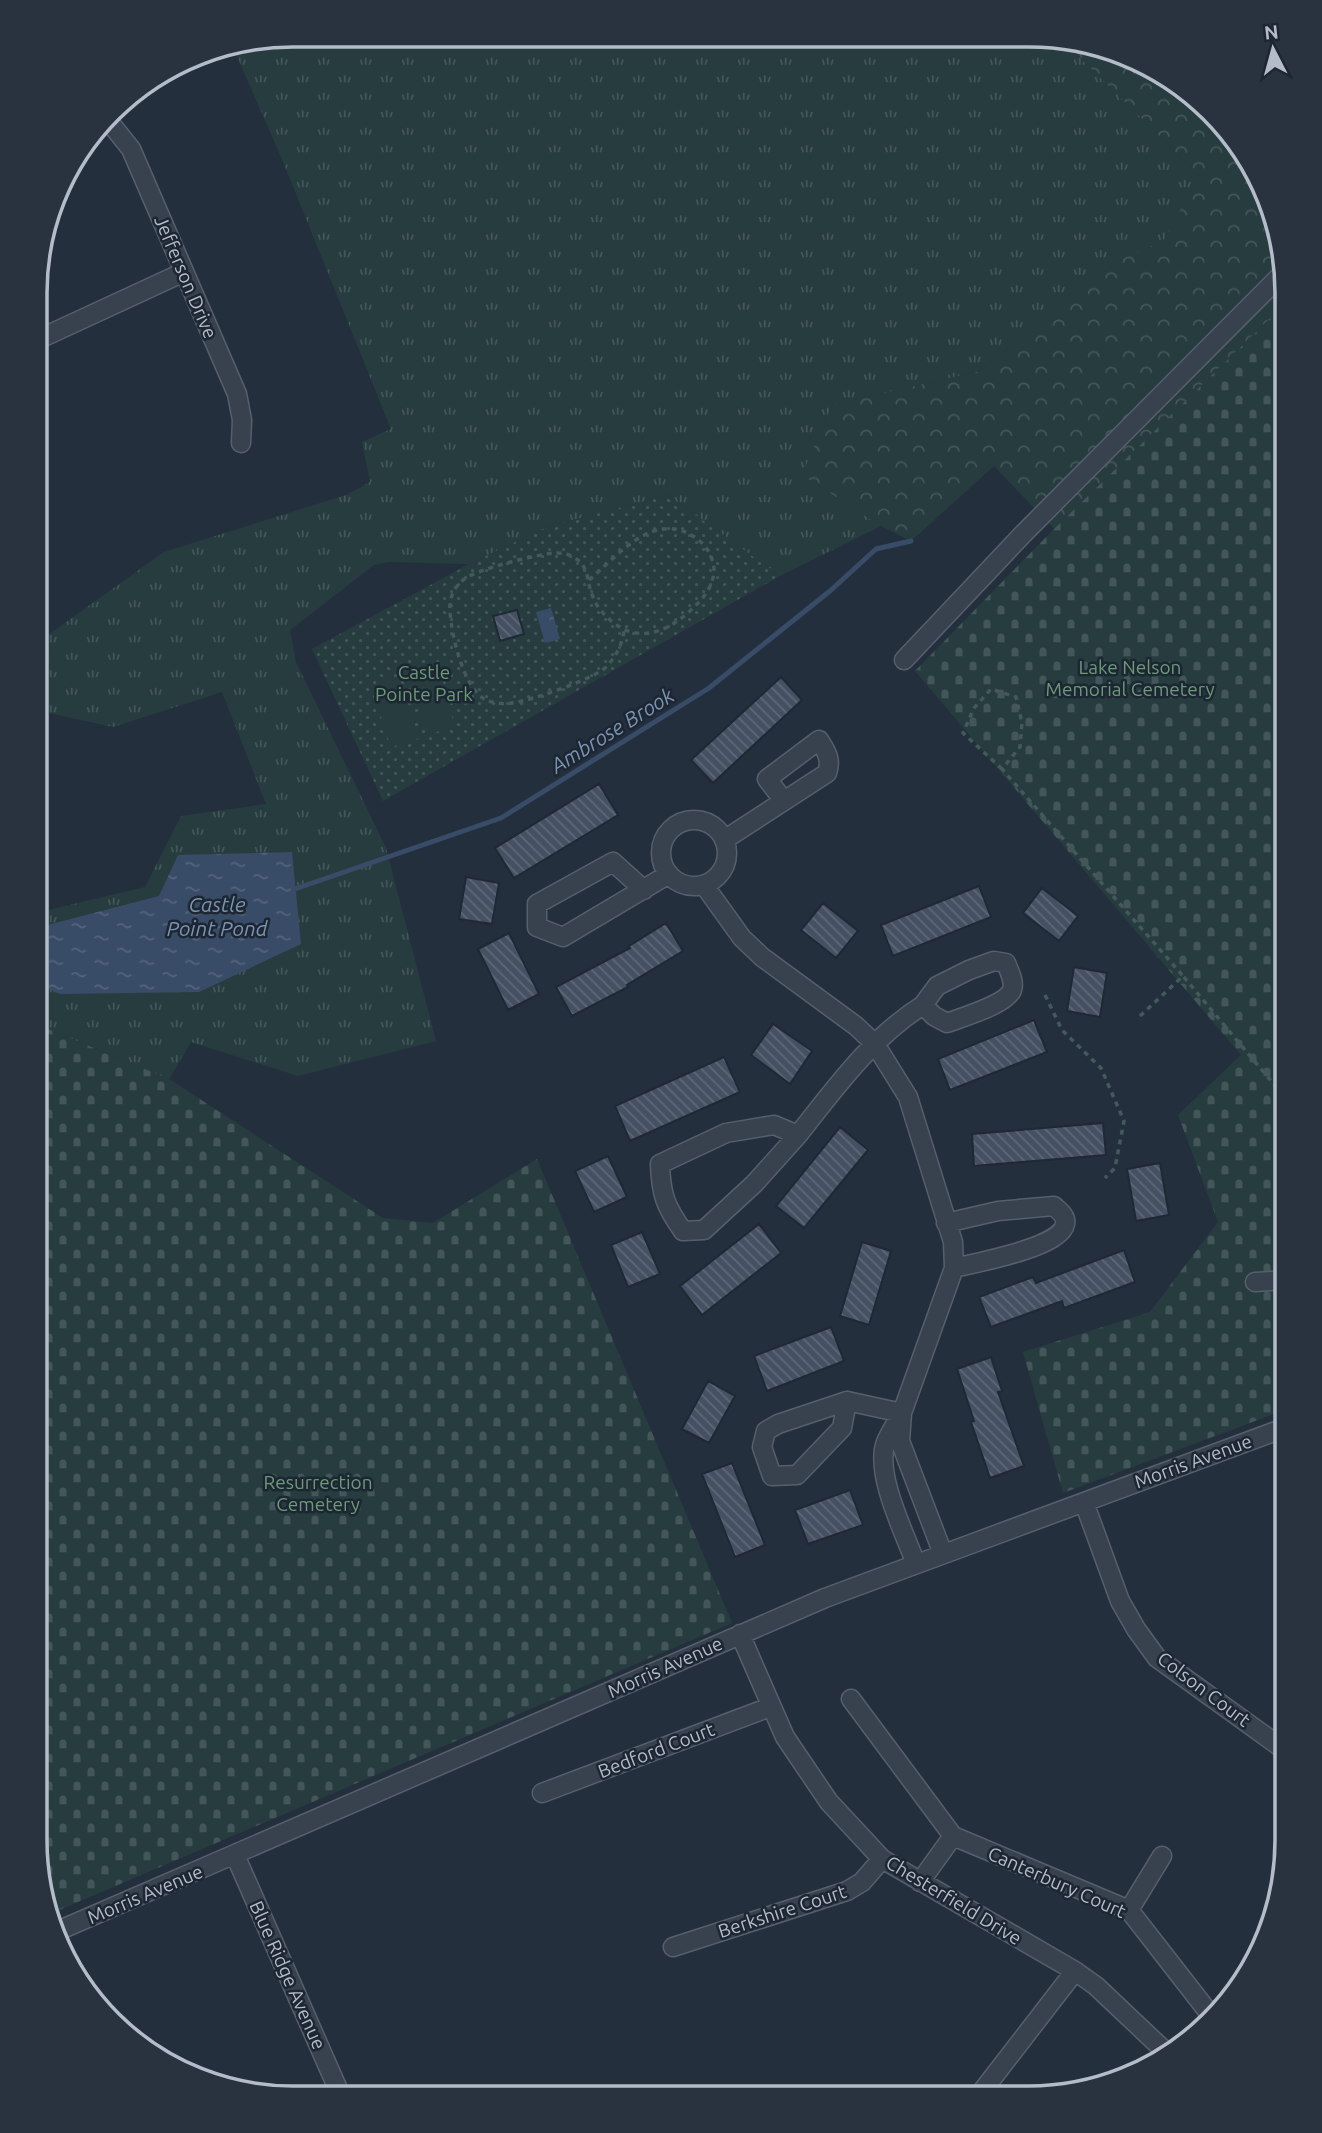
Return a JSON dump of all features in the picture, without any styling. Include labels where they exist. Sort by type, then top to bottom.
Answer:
[{"type":"street","name":"Jefferson Drive","points":[[113,126],[131,149],[237,394],[242,421],[241,443]]},
{"type":"street","points":[[47,335],[184,272]]},
{"type":"street","points":[[904,660],[1024,533],[1274,282]]},
{"type":"street","points":[[724,840],[784,801]]},
{"type":"street","points":[[687,821],[709,824],[718,830],[724,840],[727,850],[722,872],[704,885],[685,885],[669,874],[661,854],[668,833],[676,825],[687,821]]},
{"type":"street","points":[[644,890],[613,862],[537,904],[537,927],[563,937],[644,890],[669,874]]},
{"type":"street","points":[[704,885],[742,938],[762,957],[856,1026],[875,1044],[908,1097],[953,1242],[954,1268],[902,1413],[885,1443],[883,1462],[890,1494],[916,1564]]},
{"type":"street","points":[[798,1135],[774,1125],[726,1133],[660,1164],[661,1186],[668,1211],[683,1231],[704,1230],[754,1184],[798,1135],[857,1061],[906,1016],[923,1005],[937,986],[993,961],[1006,963],[1012,976],[1013,988],[1008,997],[988,1008],[947,1023],[933,1017],[923,1005]]},
{"type":"street","points":[[946,1223],[1031,1206],[1054,1206],[1065,1217],[1060,1234],[1025,1250],[954,1268]]},
{"type":"street","points":[[1255,1282],[1274,1281]]},
{"type":"street","points":[[847,1401],[842,1428],[797,1475],[772,1476],[762,1447],[766,1431],[778,1424],[847,1401],[902,1413]]},
{"type":"street","points":[[902,1413],[900,1441],[943,1555]]},
{"type":"street","name":"Morris Avenue","points":[[64,1929],[825,1598],[1274,1432]]},
{"type":"street","name":"Colson Court","points":[[1084,1502],[1121,1601],[1136,1629],[1157,1658],[1274,1742]]},
{"type":"street","name":"Chesterfield Drive","points":[[740,1634],[785,1737],[829,1802],[882,1859],[1075,1971],[1096,1986],[1161,2047]]},
{"type":"street","points":[[851,1699],[953,1836],[920,1882]]},
{"type":"street","name":"Bedford Court","points":[[542,1793],[770,1707]]},
{"type":"street","name":"Canterbury Court","points":[[953,1836],[1129,1910],[1207,2010]]},
{"type":"street","name":"Blue Ridge Avenue","points":[[235,1854],[337,2086]]},
{"type":"street","points":[[1129,1910],[1162,1856]]},
{"type":"street","name":"Berkshire Court","points":[[673,1947],[847,1891],[862,1882],[882,1859]]},
{"type":"street","points":[[986,2086],[1075,1971]]},
{"type":"path","points":[[589,580],[642,535],[655,528],[678,530],[692,535],[706,547],[714,569],[705,597],[670,626],[644,634],[624,631],[615,625],[597,606],[591,592],[587,572],[580,561],[559,553],[530,558],[473,575],[459,583],[451,598],[450,615],[461,667],[471,688],[495,703],[512,703],[582,681],[599,673],[613,659],[619,650],[624,631]]},
{"type":"path","points":[[1002,769],[1020,747],[1022,723],[1016,697],[991,689],[974,708],[963,733],[1002,769],[1274,1085]]},
{"type":"path","points":[[1140,1016],[1183,976]]},
{"type":"path","points":[[1045,995],[1062,1030],[1101,1068],[1124,1121],[1115,1168],[1105,1178]]},
{"type":"green space","points":[[1029,47],[1074,51],[1199,175],[1163,242],[1111,265],[980,371],[832,405],[802,475],[881,526],[780,576],[668,495],[547,527],[469,564],[388,562],[374,565],[290,630],[296,662],[386,848],[436,1041],[298,1076],[191,1042],[169,1079],[47,1029],[47,910],[145,887],[181,816],[266,804],[222,692],[113,727],[49,713],[48,635],[164,552],[346,495],[370,482],[362,442],[391,429],[284,164],[236,54],[277,48]]},
{"type":"green space","points":[[1074,51],[1108,60],[1152,80],[1191,108],[1224,143],[1242,170],[1262,214],[1273,261],[1275,314],[1054,529],[994,466],[911,541],[881,526],[802,475],[832,405],[980,371],[1111,264],[1163,241],[1199,175]]},
{"type":"green space","name":"Lake Nelson Memorial Cemetery","points":[[1275,314],[1274,1414],[1063,1493],[1023,1352],[1150,1312],[1218,1222],[1178,1115],[1241,1055],[915,671],[1054,529]]},
{"type":"green space","name":"Castle Pointe Park","points":[[668,495],[780,576],[383,801],[312,649],[469,564],[547,527]]},
{"type":"green space","points":[[435,666],[455,726],[427,735],[408,675]]},
{"type":"green space","points":[[399,678],[418,739],[391,747],[371,687]]},
{"type":"green space","name":"Resurrection Cemetery","points":[[47,1029],[169,1079],[383,1218],[433,1223],[537,1159],[732,1623],[58,1911],[49,1872],[47,1840]]},
{"type":"water","points":[[551,608],[560,639],[545,643],[536,612]]},
{"type":"water","name":"Castle Point Pond","points":[[292,852],[301,944],[199,992],[60,994],[47,988],[47,925],[159,896],[178,855]]},
{"type":"building","points":[[517,610],[524,634],[500,641],[493,616]]},
{"type":"building","points":[[781,677],[802,700],[713,783],[691,760]]},
{"type":"building","points":[[599,784],[618,815],[514,878],[495,848]]},
{"type":"building","points":[[466,877],[499,883],[492,924],[459,919]]},
{"type":"building","points":[[979,886],[991,917],[893,956],[881,925]]},
{"type":"building","points":[[1042,888],[1078,916],[1059,941],[1023,913]]},
{"type":"building","points":[[823,903],[858,931],[836,958],[801,930]]},
{"type":"building","points":[[666,923],[683,951],[627,985],[628,987],[572,1016],[556,987],[630,948],[629,946]]},
{"type":"building","points":[[509,933],[539,994],[508,1010],[478,949]]},
{"type":"building","points":[[1074,967],[1107,973],[1100,1017],[1067,1011]]},
{"type":"building","points":[[1034,1020],[1047,1052],[950,1090],[938,1059]]},
{"type":"building","points":[[773,1024],[812,1051],[790,1084],[751,1055]]},
{"type":"building","points":[[724,1057],[740,1092],[630,1141],[615,1106]]},
{"type":"building","points":[[1103,1123],[1106,1155],[974,1166],[972,1134]]},
{"type":"building","points":[[840,1127],[868,1150],[804,1228],[776,1206]]},
{"type":"building","points":[[608,1156],[627,1197],[594,1212],[575,1171]]},
{"type":"building","points":[[1160,1163],[1169,1215],[1136,1221],[1127,1169]]},
{"type":"building","points":[[759,1224],[781,1253],[702,1315],[680,1286]]},
{"type":"building","points":[[642,1232],[660,1274],[628,1287],[611,1245]]},
{"type":"building","points":[[862,1242],[891,1251],[869,1325],[840,1316]]},
{"type":"building","points":[[1124,1250],[1135,1282],[1064,1308],[1062,1301],[991,1327],[979,1297],[1033,1277],[1036,1283]]},
{"type":"building","points":[[831,1327],[844,1361],[767,1391],[754,1356]]},
{"type":"building","points":[[991,1357],[1002,1391],[998,1392],[1024,1466],[990,1478],[957,1369]]},
{"type":"building","points":[[708,1381],[735,1396],[709,1443],[682,1429]]},
{"type":"building","points":[[732,1463],[765,1545],[735,1557],[702,1474]]},
{"type":"building","points":[[850,1490],[863,1525],[808,1544],[795,1510]]},
{"type":"waterway","name":"Ambrose Brook","points":[[295,889],[501,818],[709,688],[830,591],[876,549],[911,541]]}]
